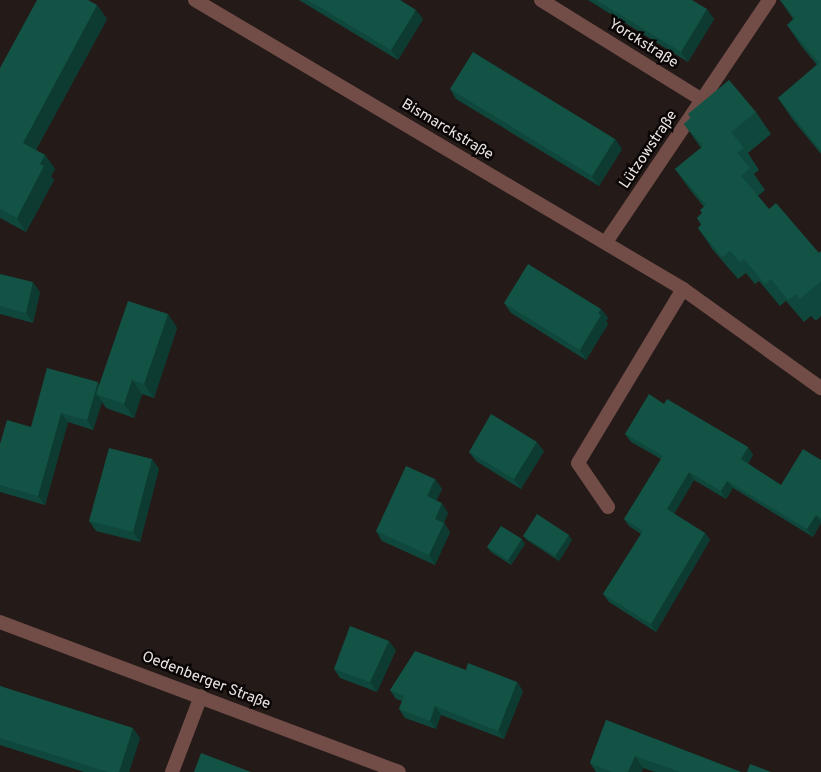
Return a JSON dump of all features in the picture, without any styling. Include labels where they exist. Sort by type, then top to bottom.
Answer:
[{"type":"street","name":"Bismarckstraße","points":[[195,0],[606,242],[683,290],[821,388]]},
{"type":"street","name":"Yorckstraße","points":[[541,0],[702,100]]},
{"type":"street","name":"Lützowstraße","points":[[606,242],[769,0]]},
{"type":"street","points":[[608,507],[578,463],[683,290]]},
{"type":"street","name":"Oedenberger Straße","points":[[0,622],[400,772]]},
{"type":"street","points":[[172,772],[201,696]]},
{"type":"building","points":[[37,0],[88,0],[97,5],[23,143],[45,155],[40,164],[44,166],[17,218],[0,209],[0,68]]},
{"type":"building","points":[[308,0],[400,0],[416,10],[391,50]]},
{"type":"building","points":[[596,0],[692,0],[707,9],[681,52]]},
{"type":"building","points":[[780,0],[821,0],[821,61],[819,63],[787,25],[795,18]]},
{"type":"building","points":[[473,52],[615,139],[592,176],[450,89]]},
{"type":"building","points":[[821,61],[821,151],[778,98]]},
{"type":"building","points":[[729,80],[756,112],[731,132],[744,148],[737,153],[750,168],[741,176],[769,209],[776,203],[819,253],[821,251],[821,281],[800,299],[796,294],[788,300],[771,279],[765,284],[744,259],[740,262],[730,251],[722,257],[698,228],[702,224],[697,218],[702,213],[700,210],[706,205],[675,169],[703,146],[684,124],[691,117],[688,114]]},
{"type":"building","points":[[528,264],[601,309],[598,313],[601,315],[580,350],[504,303]]},
{"type":"building","points":[[0,274],[33,282],[26,313],[0,306]]},
{"type":"building","points":[[128,301],[168,314],[144,384],[132,380],[124,404],[96,394]]},
{"type":"building","points":[[47,368],[98,382],[87,420],[61,413],[38,496],[0,485],[0,444],[7,420],[31,427]]},
{"type":"building","points":[[649,394],[664,404],[667,399],[748,447],[741,459],[781,485],[803,449],[821,460],[821,518],[816,515],[807,529],[727,481],[721,491],[689,472],[667,509],[705,533],[651,624],[603,594],[643,531],[624,519],[663,456],[625,434]]},
{"type":"building","points":[[491,414],[537,442],[514,479],[469,452]]},
{"type":"building","points":[[109,448],[152,459],[133,532],[89,521]]},
{"type":"building","points":[[406,466],[435,479],[427,496],[442,503],[435,519],[444,523],[429,555],[376,531]]},
{"type":"building","points":[[537,514],[569,535],[555,556],[523,536]]},
{"type":"building","points":[[501,526],[522,539],[508,560],[487,547]]},
{"type":"building","points":[[350,626],[389,641],[370,682],[334,669]]},
{"type":"building","points":[[415,651],[466,670],[468,663],[517,682],[498,731],[435,706],[430,721],[399,709],[404,696],[390,690]]},
{"type":"building","points":[[0,686],[133,728],[119,772],[108,772],[0,738]]},
{"type":"building","points":[[606,720],[741,772],[680,772],[635,756],[628,772],[612,772],[590,763]]},
{"type":"building","points":[[201,753],[251,772],[194,772]]},
{"type":"building","points":[[750,764],[771,772],[747,772]]}]
